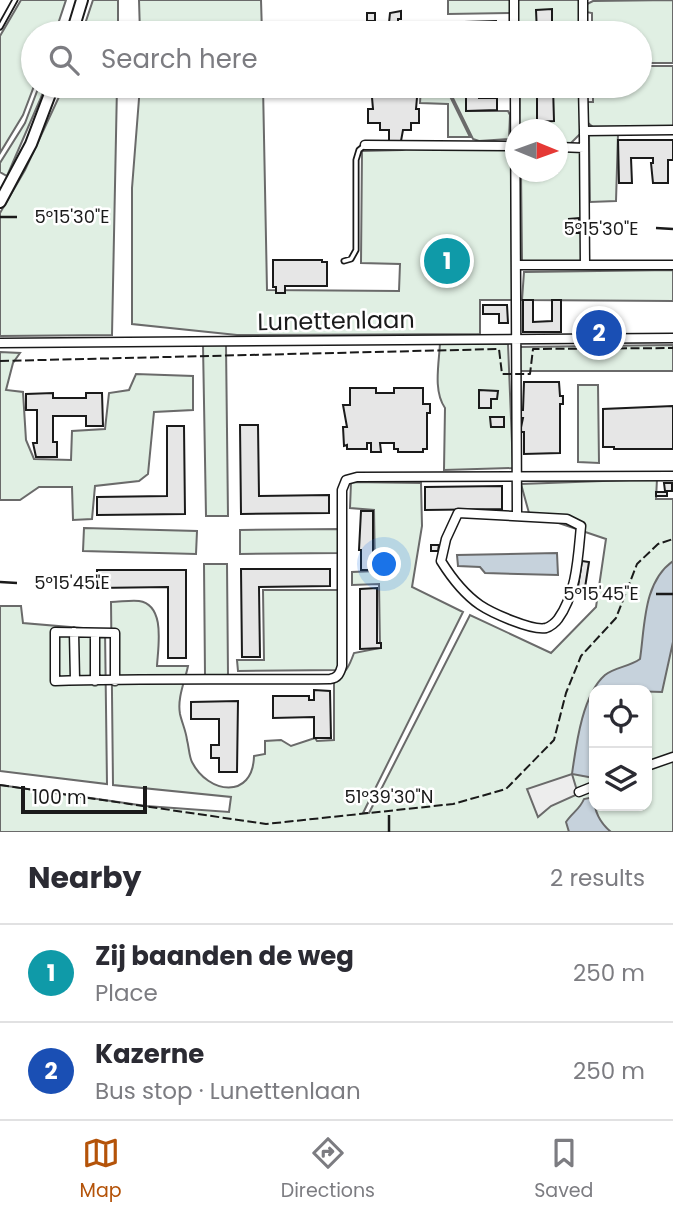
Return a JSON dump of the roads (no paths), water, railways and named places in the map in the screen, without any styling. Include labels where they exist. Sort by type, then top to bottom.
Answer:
[{"type":"main road","points":[[76,21],[82,0]]},
{"type":"main road","points":[[0,202],[31,144],[48,98]]},
{"type":"street","points":[[514,0],[514,21]]},
{"type":"street","points":[[583,0],[583,21]]},
{"type":"street","points":[[514,98],[515,119]]},
{"type":"street","points":[[583,98],[585,265]]},
{"type":"street","points":[[584,131],[673,130]]},
{"type":"street","points":[[365,145],[505,146]]},
{"type":"street","points":[[568,147],[584,148]]},
{"type":"street","points":[[515,182],[517,515]]},
{"type":"street","points":[[516,265],[673,265]]},
{"type":"street","name":"Lunettenlaan","points":[[0,343],[673,338]]},
{"type":"street","points":[[116,681],[115,633],[55,632],[55,681],[75,680],[116,681],[335,679],[342,666],[342,491],[346,480],[357,477],[673,476]]},
{"type":"street","points":[[458,513],[517,515],[568,519],[581,526],[571,596],[557,621],[547,628],[537,628],[480,605],[451,578],[441,561],[446,539],[458,513]]},
{"type":"street","points":[[74,632],[75,680]]},
{"type":"street","points":[[95,633],[95,681]]},
{"type":"street","points":[[652,764],[673,757]]},
{"type":"street","points":[[579,792],[589,788]]},
{"type":"lane","points":[[0,27],[15,0]]},
{"type":"lane","points":[[344,261],[351,258],[356,250],[356,160],[359,150],[365,145]]},
{"type":"lane","points":[[0,178],[11,184]]},
{"type":"place","name":"Zij baanden de weg","points":[[447,261]]},
{"type":"place","name":"Kazerne","points":[[599,333]]}]
